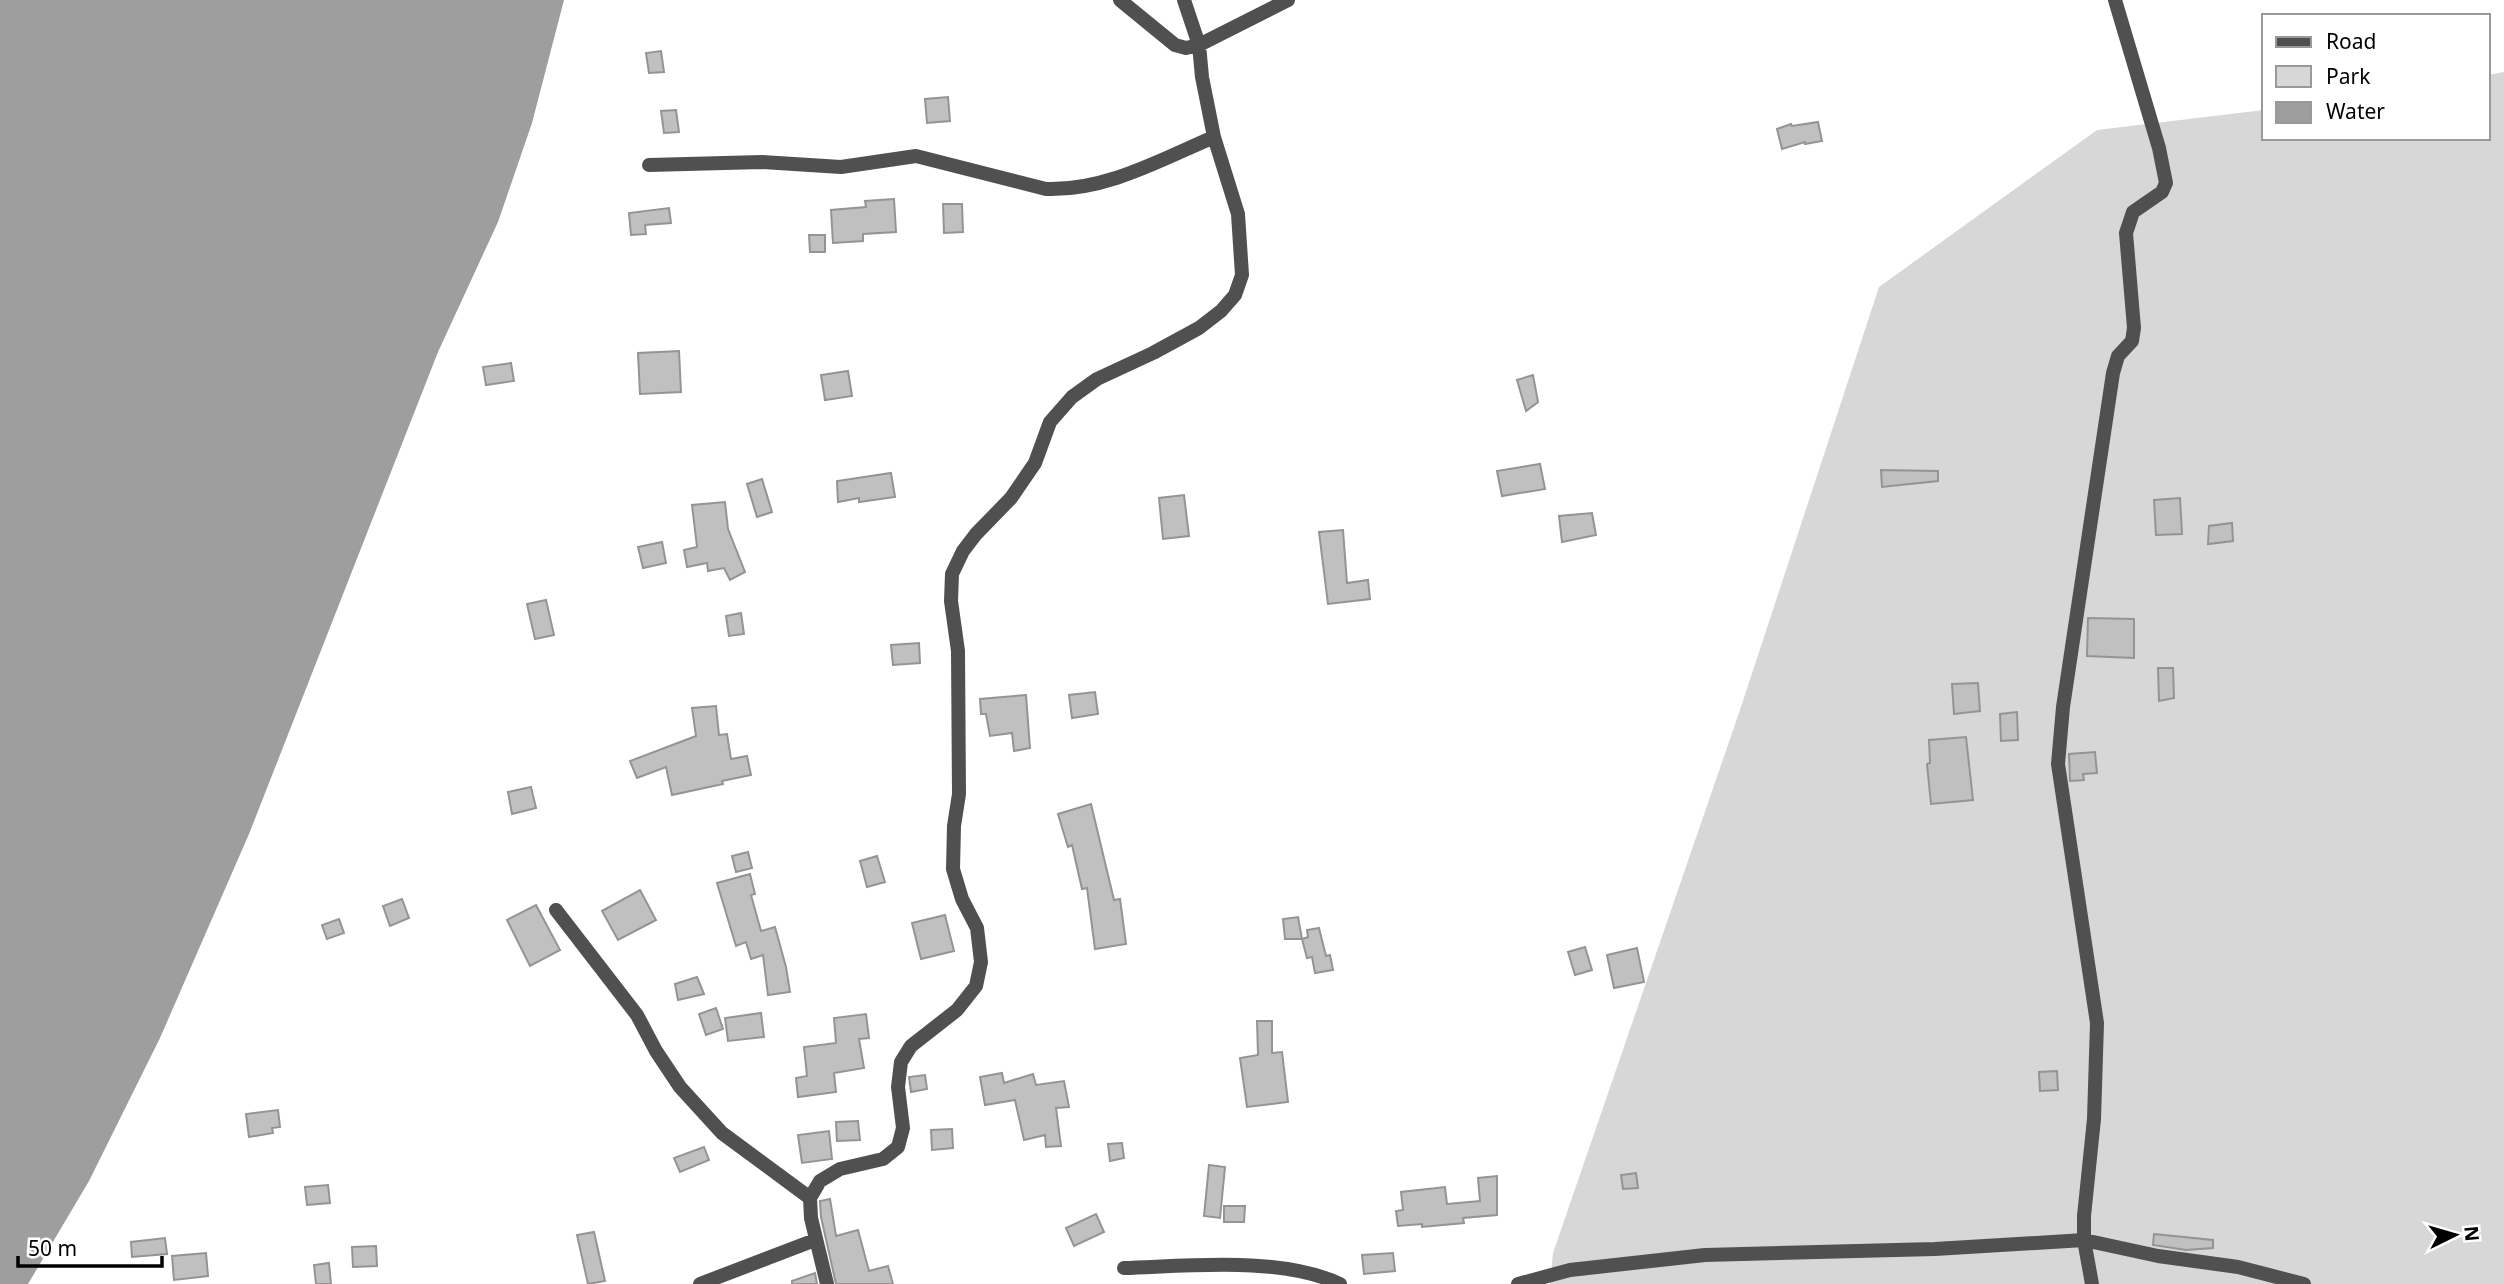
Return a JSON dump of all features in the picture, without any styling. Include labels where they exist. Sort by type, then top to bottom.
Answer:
[{"type":"street","points":[[1120,0],[1175,45],[1186,48],[1199,46],[1288,0]]},
{"type":"street","points":[[827,1284],[815,1240],[810,1198],[820,1181],[840,1169],[883,1158],[898,1147],[903,1128],[898,1087],[901,1062],[911,1046],[957,1010],[976,986],[981,962],[977,928],[962,899],[953,869],[959,781],[958,651],[951,601],[952,574],[963,551],[1017,490],[1035,463],[1050,422],[1072,397],[1097,379],[1199,328],[1221,311],[1235,295],[1242,275],[1238,214],[1214,137],[1199,46],[1184,0]]},
{"type":"street","points":[[2092,1284],[2084,1240],[2084,1216],[2094,1119],[2097,1023],[2058,764],[2063,707],[2113,373],[2118,356],[2132,341],[2134,328],[2126,233],[2133,212],[2162,192],[2166,183],[2159,148],[2115,0]]},
{"type":"street","points":[[649,165],[762,162],[841,167],[916,156],[1046,189],[1068,190],[1119,178],[1214,137]]},
{"type":"street","points":[[556,910],[637,1015],[656,1052],[680,1087],[722,1133],[810,1198]]},
{"type":"street","points":[[700,1284],[815,1240]]},
{"type":"street","points":[[1518,1284],[1570,1270],[1705,1255],[1935,1249],[2084,1240],[2158,1256],[2238,1267],[2304,1284]]},
{"type":"street","points":[[1124,1268],[1279,1267],[1340,1284]]},
{"type":"green space","points":[[2504,72],[2504,1284],[1550,1284],[1553,1253],[1741,707],[1879,287],[2097,130],[2262,110],[2262,140],[2490,140],[2490,75]]},
{"type":"water","points":[[0,0],[564,0],[532,123],[498,222],[438,352],[249,834],[160,1038],[89,1181],[28,1284],[0,1284]]},
{"type":"building","points":[[661,51],[664,72],[649,73],[646,53]]},
{"type":"building","points":[[948,97],[950,121],[927,123],[925,99]]},
{"type":"building","points":[[676,110],[679,132],[664,133],[661,111]]},
{"type":"building","points":[[1818,122],[1822,141],[1805,142],[1782,149],[1777,129],[1791,124]]},
{"type":"building","points":[[894,199],[896,232],[863,234],[863,241],[833,243],[831,210],[866,207],[865,201]]},
{"type":"building","points":[[943,204],[962,204],[963,232],[944,233]]},
{"type":"building","points":[[669,208],[671,223],[645,225],[646,234],[631,235],[629,213]]},
{"type":"building","points":[[809,235],[825,235],[825,252],[810,252]]},
{"type":"building","points":[[679,351],[681,392],[640,394],[638,353]]},
{"type":"building","points":[[511,363],[514,381],[486,385],[483,367]]},
{"type":"building","points":[[848,371],[852,396],[825,400],[821,375]]},
{"type":"building","points":[[1533,375],[1538,402],[1526,411],[1517,380]]},
{"type":"building","points":[[1540,464],[1545,489],[1502,496],[1497,471]]},
{"type":"building","points":[[1881,470],[1938,471],[1938,481],[1882,487]]},
{"type":"building","points":[[891,473],[895,497],[859,502],[859,498],[838,502],[837,481]]},
{"type":"building","points":[[762,479],[772,512],[757,517],[747,484]]},
{"type":"building","points":[[1184,495],[1189,536],[1163,539],[1159,498]]},
{"type":"building","points":[[2180,498],[2182,534],[2156,535],[2154,500]]},
{"type":"building","points":[[725,502],[728,529],[745,572],[730,580],[724,568],[708,571],[707,563],[687,567],[684,550],[697,547],[692,505]]},
{"type":"building","points":[[1592,513],[1596,535],[1562,542],[1559,516]]},
{"type":"building","points":[[2232,523],[2233,541],[2208,544],[2209,526]]},
{"type":"building","points":[[1343,530],[1347,583],[1368,580],[1370,599],[1328,604],[1319,532]]},
{"type":"building","points":[[662,542],[666,563],[643,568],[638,547]]},
{"type":"building","points":[[546,600],[554,635],[535,639],[527,604]]},
{"type":"building","points":[[741,613],[744,634],[729,636],[726,616]]},
{"type":"building","points":[[2088,618],[2134,619],[2134,658],[2087,656]]},
{"type":"building","points":[[919,643],[920,663],[893,665],[891,645]]},
{"type":"building","points":[[2158,668],[2173,668],[2174,698],[2159,701]]},
{"type":"building","points":[[1978,683],[1980,711],[1954,714],[1952,684]]},
{"type":"building","points":[[1095,692],[1098,714],[1072,718],[1069,695]]},
{"type":"building","points":[[1026,695],[1030,748],[1014,751],[1012,733],[990,736],[986,714],[981,714],[980,699]]},
{"type":"building","points":[[716,706],[719,735],[727,734],[731,759],[747,756],[751,775],[672,795],[666,767],[637,778],[630,761],[696,736],[692,708]]},
{"type":"building","points":[[2017,712],[2018,740],[2001,741],[2000,714]]},
{"type":"building","points":[[1966,737],[1973,800],[1931,804],[1927,764],[1930,763],[1929,740]]},
{"type":"building","points":[[2095,752],[2097,773],[2083,774],[2084,780],[2070,781],[2069,754]]},
{"type":"building","points":[[531,787],[536,808],[512,814],[508,792]]},
{"type":"building","points":[[1091,804],[1114,900],[1120,899],[1126,944],[1095,949],[1087,888],[1082,889],[1072,845],[1068,847],[1058,814]]},
{"type":"building","points":[[748,852],[752,868],[736,872],[732,856]]},
{"type":"building","points":[[877,856],[885,882],[867,887],[860,861]]},
{"type":"building","points":[[750,874],[755,894],[751,895],[761,931],[775,927],[790,992],[768,995],[763,955],[751,959],[746,942],[736,946],[717,883]]},
{"type":"building","points":[[640,890],[656,920],[618,940],[602,911]]},
{"type":"building","points":[[402,899],[409,918],[390,926],[383,906]]},
{"type":"building","points":[[536,905],[560,950],[530,966],[507,920]]},
{"type":"building","points":[[945,915],[954,951],[921,959],[912,923]]},
{"type":"building","points":[[1298,917],[1302,939],[1285,939],[1283,919]]},
{"type":"building","points":[[339,919],[344,933],[327,939],[322,925]]},
{"type":"building","points":[[1319,928],[1326,956],[1330,955],[1333,970],[1315,973],[1312,957],[1307,958],[1302,939],[1308,937],[1307,930]]},
{"type":"building","points":[[1585,947],[1592,970],[1575,975],[1568,952]]},
{"type":"building","points":[[1637,948],[1644,982],[1614,988],[1607,955]]},
{"type":"building","points":[[697,977],[704,994],[678,1000],[675,984]]},
{"type":"building","points":[[716,1008],[723,1029],[706,1035],[699,1014]]},
{"type":"building","points":[[761,1013],[764,1037],[728,1041],[725,1018]]},
{"type":"building","points":[[866,1014],[869,1038],[859,1039],[864,1068],[834,1073],[836,1092],[798,1097],[796,1078],[807,1076],[804,1047],[836,1043],[834,1018]]},
{"type":"building","points":[[1257,1021],[1272,1021],[1272,1053],[1282,1052],[1288,1102],[1247,1107],[1240,1058],[1258,1055]]},
{"type":"building","points":[[2057,1071],[2058,1090],[2040,1091],[2039,1072]]},
{"type":"building","points":[[1002,1073],[1004,1083],[1033,1074],[1036,1085],[1064,1081],[1069,1107],[1056,1108],[1061,1146],[1046,1147],[1045,1135],[1024,1140],[1015,1100],[985,1105],[980,1077]]},
{"type":"building","points":[[925,1075],[927,1089],[911,1092],[909,1077]]},
{"type":"building","points":[[278,1110],[280,1127],[272,1128],[273,1133],[249,1137],[246,1114]]},
{"type":"building","points":[[858,1121],[860,1140],[837,1141],[836,1122]]},
{"type":"building","points":[[952,1129],[953,1148],[932,1150],[931,1130]]},
{"type":"building","points":[[829,1131],[832,1159],[802,1163],[798,1135]]},
{"type":"building","points":[[1122,1143],[1124,1158],[1110,1161],[1108,1144]]},
{"type":"building","points":[[704,1147],[709,1160],[680,1172],[674,1158]]},
{"type":"building","points":[[1209,1165],[1225,1167],[1220,1218],[1204,1216]]},
{"type":"building","points":[[1636,1173],[1638,1188],[1623,1189],[1621,1175]]},
{"type":"building","points":[[1497,1176],[1497,1215],[1463,1218],[1464,1223],[1398,1226],[1396,1211],[1403,1210],[1401,1192],[1445,1187],[1447,1204],[1480,1201],[1478,1178]]},
{"type":"building","points":[[328,1185],[330,1203],[307,1205],[305,1187]]},
{"type":"building","points":[[830,1199],[836,1236],[858,1230],[869,1271],[888,1266],[893,1284],[836,1284],[821,1217],[820,1201]]},
{"type":"building","points":[[1224,1206],[1245,1206],[1244,1222],[1224,1222]]},
{"type":"building","points":[[1096,1214],[1104,1232],[1074,1246],[1066,1228]]},
{"type":"building","points":[[594,1232],[605,1281],[588,1284],[577,1235]]},
{"type":"building","points":[[2154,1234],[2213,1240],[2213,1248],[2186,1250],[2153,1245]]},
{"type":"building","points":[[165,1238],[167,1254],[132,1257],[131,1242]]},
{"type":"building","points":[[376,1246],[377,1266],[353,1267],[352,1247]]},
{"type":"building","points":[[206,1253],[208,1276],[174,1280],[172,1256]]},
{"type":"building","points":[[1393,1253],[1395,1271],[1364,1274],[1362,1255]]},
{"type":"building","points":[[329,1263],[331,1284],[316,1284],[314,1265]]},
{"type":"building","points":[[815,1273],[817,1284],[792,1284],[792,1281]]}]
